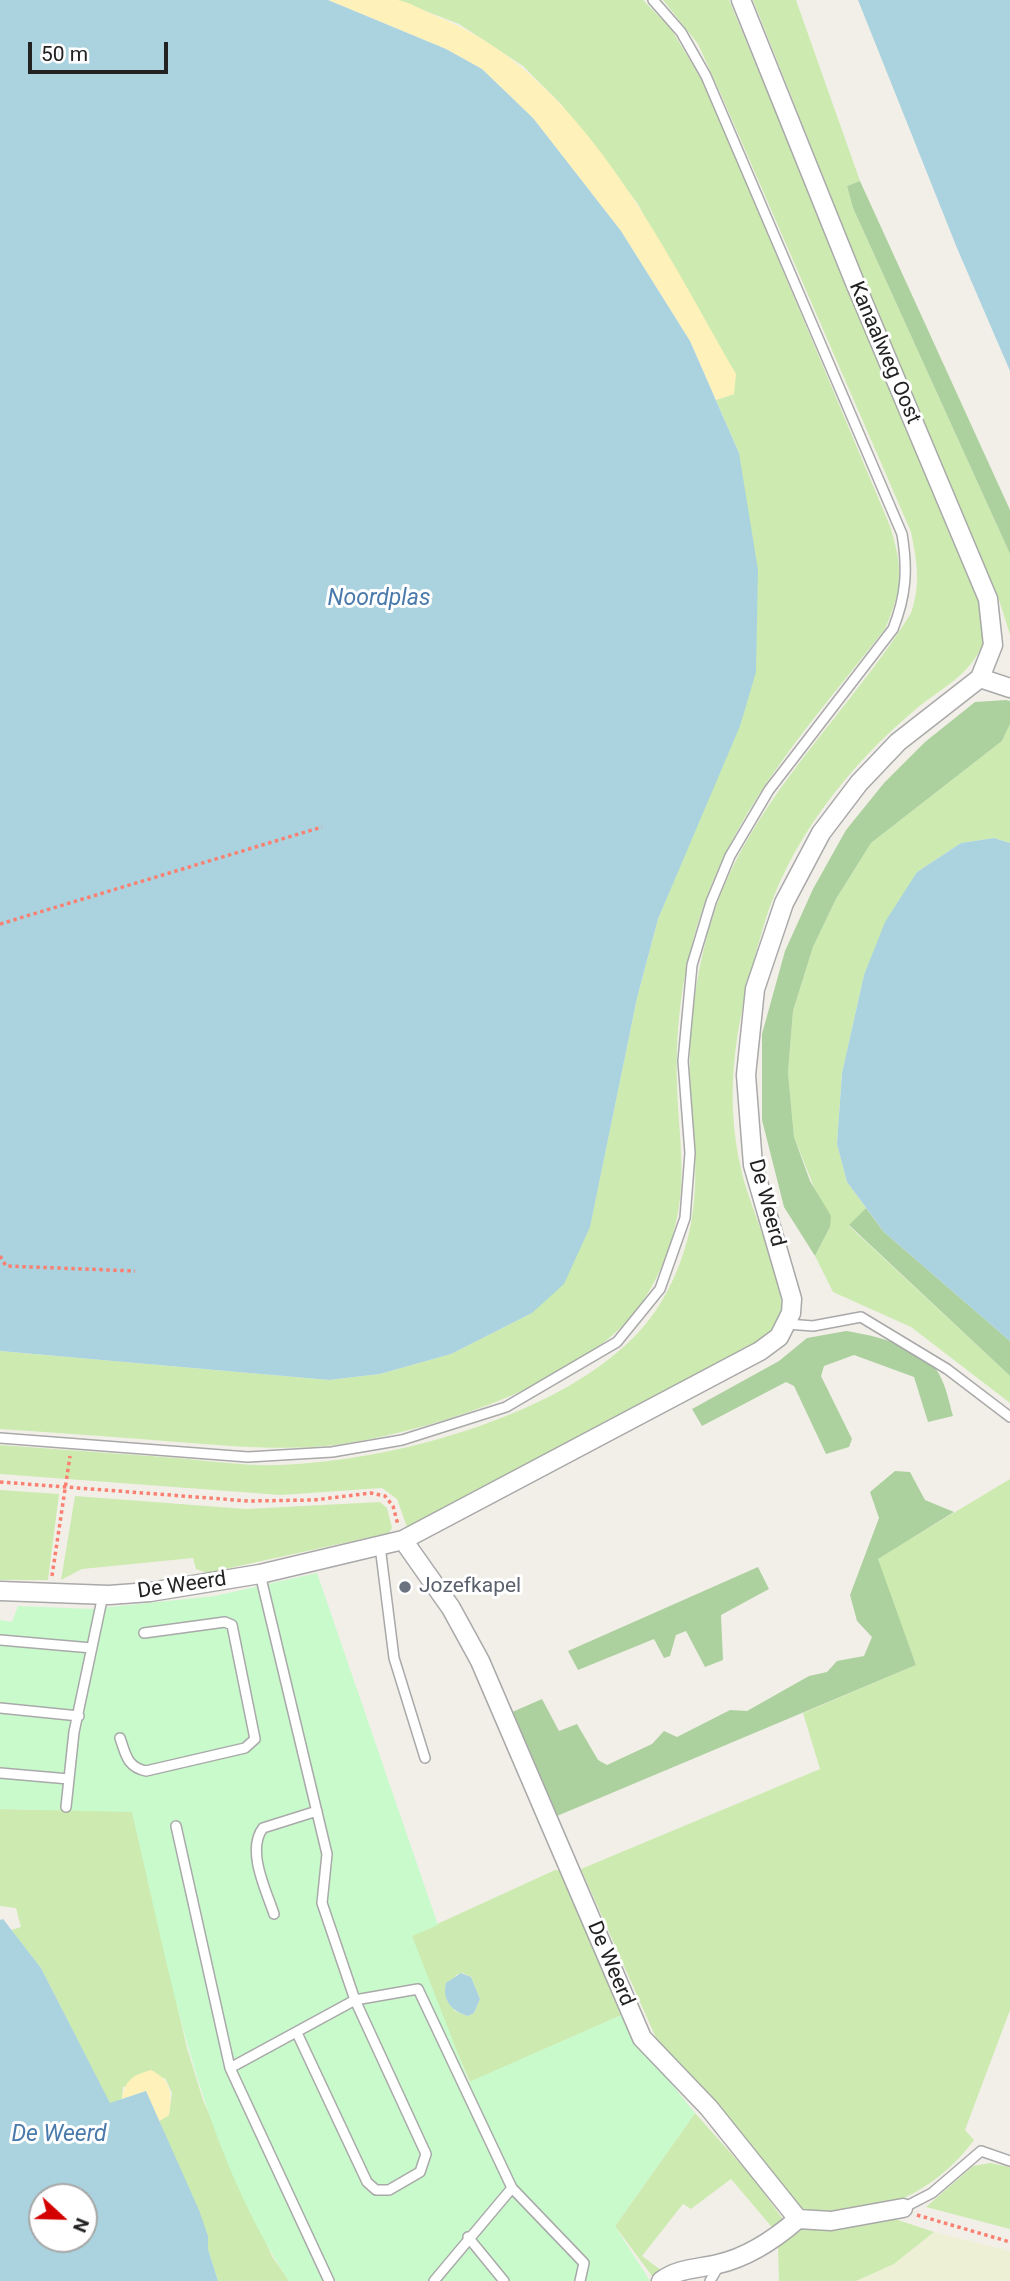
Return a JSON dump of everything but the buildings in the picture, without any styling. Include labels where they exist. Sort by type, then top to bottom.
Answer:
[{"type":"street","name":"Kanaalweg Oost","points":[[741,0],[848,266],[988,599],[993,645],[980,677]]},
{"type":"street","points":[[980,677],[1010,688]]},
{"type":"street","name":"De Weerd","points":[[0,1591],[103,1595],[150,1592],[260,1574],[403,1540],[760,1351],[779,1337],[788,1324],[792,1299],[753,1164],[746,1075],[755,989],[784,903],[821,833],[859,783],[898,742],[980,677]]},
{"type":"street","name":"De Weerd","points":[[403,1540],[451,1608],[480,1661],[642,2038],[709,2108],[798,2219]]},
{"type":"street","points":[[661,2281],[675,2271],[720,2264],[771,2242],[798,2219],[831,2221],[903,2208]]},
{"type":"lane","points":[[0,1438],[248,1457],[332,1452],[401,1440],[506,1408],[617,1342],[660,1289],[685,1218],[690,1153],[683,1061],[692,965],[711,902],[730,856],[769,790],[893,629],[905,600],[908,566],[902,534],[706,76],[681,32],[653,0]]},
{"type":"lane","points":[[788,1324],[813,1326],[861,1317],[947,1368],[1010,1417]]},
{"type":"lane","points":[[380,1546],[394,1658],[425,1758]]},
{"type":"lane","points":[[260,1574],[327,1854],[322,1903],[355,2000],[426,2154],[420,2172],[389,2190],[376,2190],[367,2182],[297,2033]]},
{"type":"lane","points":[[66,1807],[79,1716],[103,1595]]},
{"type":"lane","points":[[120,1738],[128,1761],[135,1769],[146,1771],[245,1748],[255,1739],[232,1625],[225,1622],[144,1633]]},
{"type":"lane","points":[[0,1640],[92,1648]]},
{"type":"lane","points":[[0,1708],[79,1716]]},
{"type":"lane","points":[[0,1773],[69,1779]]},
{"type":"lane","points":[[274,1914],[256,1847],[258,1834],[263,1828],[317,1811]]},
{"type":"lane","points":[[176,1826],[230,2068],[329,2281]]},
{"type":"lane","points":[[230,2068],[355,2000],[418,1989],[512,2188],[584,2263],[580,2281]]},
{"type":"lane","points":[[903,2208],[932,2193],[981,2151],[1010,2161]]},
{"type":"lane","points":[[434,2281],[468,2237],[512,2188]]},
{"type":"lane","points":[[468,2237],[504,2281]]},
{"type":"lane","points":[[710,2281],[720,2264]]},
{"type":"path","points":[[0,924],[322,827]]},
{"type":"path","points":[[0,1256],[6,1266],[135,1271]]},
{"type":"path","points":[[50,1594],[72,1443]]},
{"type":"path","points":[[0,1482],[248,1501],[314,1500],[371,1493],[385,1496],[393,1506],[403,1540]]},
{"type":"path","points":[[903,2208],[922,2218],[1010,2242]]},
{"type":"green space","points":[[397,0],[643,0],[671,29],[705,85],[890,526],[899,566],[895,602],[885,629],[808,725],[761,792],[739,827],[705,902],[691,946],[679,1014],[677,1084],[681,1180],[678,1212],[660,1270],[637,1310],[627,1321],[601,1345],[531,1387],[450,1418],[371,1439],[316,1447],[257,1447],[0,1429],[0,1351],[329,1380],[380,1374],[451,1354],[532,1313],[590,1226],[637,998],[658,919],[682,861],[739,453],[716,400],[734,394],[638,204],[561,104],[523,66],[459,24]]},
{"type":"green space","points":[[663,0],[729,0],[981,607],[984,630],[983,643],[978,654],[963,673],[891,731],[844,781],[823,808],[788,866],[763,928],[740,1019],[733,1080],[733,1110],[742,1173],[774,1268],[782,1303],[781,1315],[766,1337],[407,1527],[397,1499],[382,1488],[281,1495],[0,1474],[0,1445],[279,1465],[370,1455],[468,1430],[560,1391],[599,1366],[643,1327],[662,1301],[676,1273],[690,1228],[695,1190],[690,1073],[693,1010],[704,947],[716,907],[755,827],[779,790],[887,650],[911,613],[917,573],[911,532],[723,99],[698,44]]},
{"type":"green space","points":[[753,0],[796,0],[860,181],[847,186],[853,208],[1010,554],[1010,635],[1000,603],[862,275]]},
{"type":"green space","points":[[860,181],[1010,510],[1010,554],[853,208],[847,186]]},
{"type":"green space","points":[[1010,701],[1010,724],[1002,741],[871,843],[836,899],[813,947],[793,1011],[788,1073],[794,1137],[810,1181],[831,1216],[830,1227],[815,1256],[784,1207],[762,1120],[762,1034],[785,951],[813,889],[846,830],[884,783],[925,742],[975,702]]},
{"type":"green space","points":[[1010,724],[1010,843],[994,838],[961,843],[917,872],[864,975],[842,1073],[837,1144],[847,1182],[866,1208],[849,1226],[1010,1376],[1010,1403],[911,1327],[833,1292],[815,1256],[830,1227],[794,1137],[788,1073],[793,1011],[813,947],[836,899],[871,843],[1002,741]]},
{"type":"green space","points":[[866,1208],[884,1232],[1010,1341],[1010,1376],[849,1225]]},
{"type":"green space","points":[[846,1331],[884,1339],[922,1356],[939,1374],[953,1416],[928,1422],[914,1377],[854,1355],[824,1366],[821,1376],[852,1439],[849,1447],[826,1454],[794,1386],[786,1382],[702,1426],[692,1409],[779,1361],[807,1338]]},
{"type":"green space","points":[[895,1471],[910,1472],[925,1500],[954,1512],[878,1559],[916,1665],[557,1816],[510,1713],[542,1699],[559,1731],[577,1724],[598,1760],[607,1765],[652,1744],[664,1731],[677,1737],[730,1710],[747,1711],[809,1676],[827,1672],[837,1661],[864,1656],[872,1637],[857,1621],[850,1595],[879,1518],[870,1492]]},
{"type":"green space","points":[[1010,1479],[1010,2010],[965,2130],[974,2140],[961,2156],[931,2182],[896,2201],[858,2212],[817,2214],[796,2207],[660,2047],[581,1869],[820,1769],[803,1713],[916,1665],[877,1559]]},
{"type":"green space","points":[[0,1490],[59,1494],[48,1580],[0,1580]]},
{"type":"green space","points":[[75,1496],[246,1509],[380,1502],[387,1508],[392,1528],[389,1533],[207,1573],[196,1569],[193,1558],[82,1569],[61,1580]]},
{"type":"green space","points":[[758,1567],[769,1589],[721,1615],[723,1660],[705,1667],[686,1631],[676,1635],[670,1656],[664,1658],[654,1639],[578,1670],[568,1651]]},
{"type":"green space","points":[[317,1573],[438,1925],[412,1936],[469,2082],[624,2014],[636,2040],[695,2113],[615,2226],[650,2281],[289,2281],[257,2227],[231,2171],[209,2113],[174,1994],[132,1812],[0,1809],[0,1620],[12,1622],[18,1606],[91,1609],[215,1596]]},
{"type":"green space","points":[[0,1809],[132,1811],[187,2048],[203,2100],[272,2256],[289,2281],[218,2281],[208,2249],[208,2236],[159,2121],[169,2115],[172,2093],[165,2078],[123,2087],[122,2099],[110,2104],[41,1968],[11,1930],[21,1927],[16,1908],[0,1906]]},
{"type":"green space","points":[[555,1870],[562,1871],[624,2014],[470,2082],[422,1971],[411,1936]],"holes":[[[463,1973],[471,1977],[480,1999],[474,2013],[468,2016],[455,2011],[447,2001],[456,1975]]]},
{"type":"green space","points":[[695,2113],[753,2178],[785,2222],[776,2232],[731,2179],[691,2209],[683,2204],[642,2256],[665,2273],[655,2280],[615,2226]]},
{"type":"green space","points":[[990,2163],[1010,2167],[1010,2229],[926,2207],[973,2166]]},
{"type":"green space","points":[[892,2218],[934,2232],[894,2264],[856,2281],[779,2281],[778,2247],[806,2227]]},
{"type":"green space","points":[[934,2232],[1010,2251],[1010,2281],[856,2281],[894,2264]]},
{"type":"sand","points":[[328,0],[397,0],[407,3],[487,42],[534,78],[575,121],[613,168],[647,220],[736,374],[734,394],[716,400],[690,341],[621,231],[533,118],[482,69],[446,49]]},
{"type":"sand","points":[[151,2070],[167,2083],[170,2094],[169,2115],[159,2121],[146,2091],[122,2099],[125,2087],[131,2079]]},
{"type":"water","name":"Noordplas","points":[[0,0],[328,0],[446,49],[482,69],[533,118],[621,231],[690,341],[739,453],[758,570],[756,672],[740,726],[658,919],[637,998],[590,1227],[564,1284],[532,1313],[451,1354],[380,1374],[329,1380],[0,1351]]},
{"type":"water","points":[[858,0],[1010,0],[1010,371],[957,248]]},
{"type":"water","points":[[994,838],[1010,843],[1010,1341],[884,1232],[847,1182],[837,1144],[842,1073],[864,975],[885,922],[917,872],[961,843]]},
{"type":"water","name":"De Weerd","points":[[3,1919],[41,1968],[110,2103],[146,2091],[199,2210],[218,2281],[0,2281],[0,1920]]},
{"type":"water","points":[[461,1973],[471,1977],[480,1999],[474,2013],[468,2016],[453,2008],[445,1995],[446,1983]]},
{"type":"place","name":"Jozefkapel","points":[[405,1587]]}]
